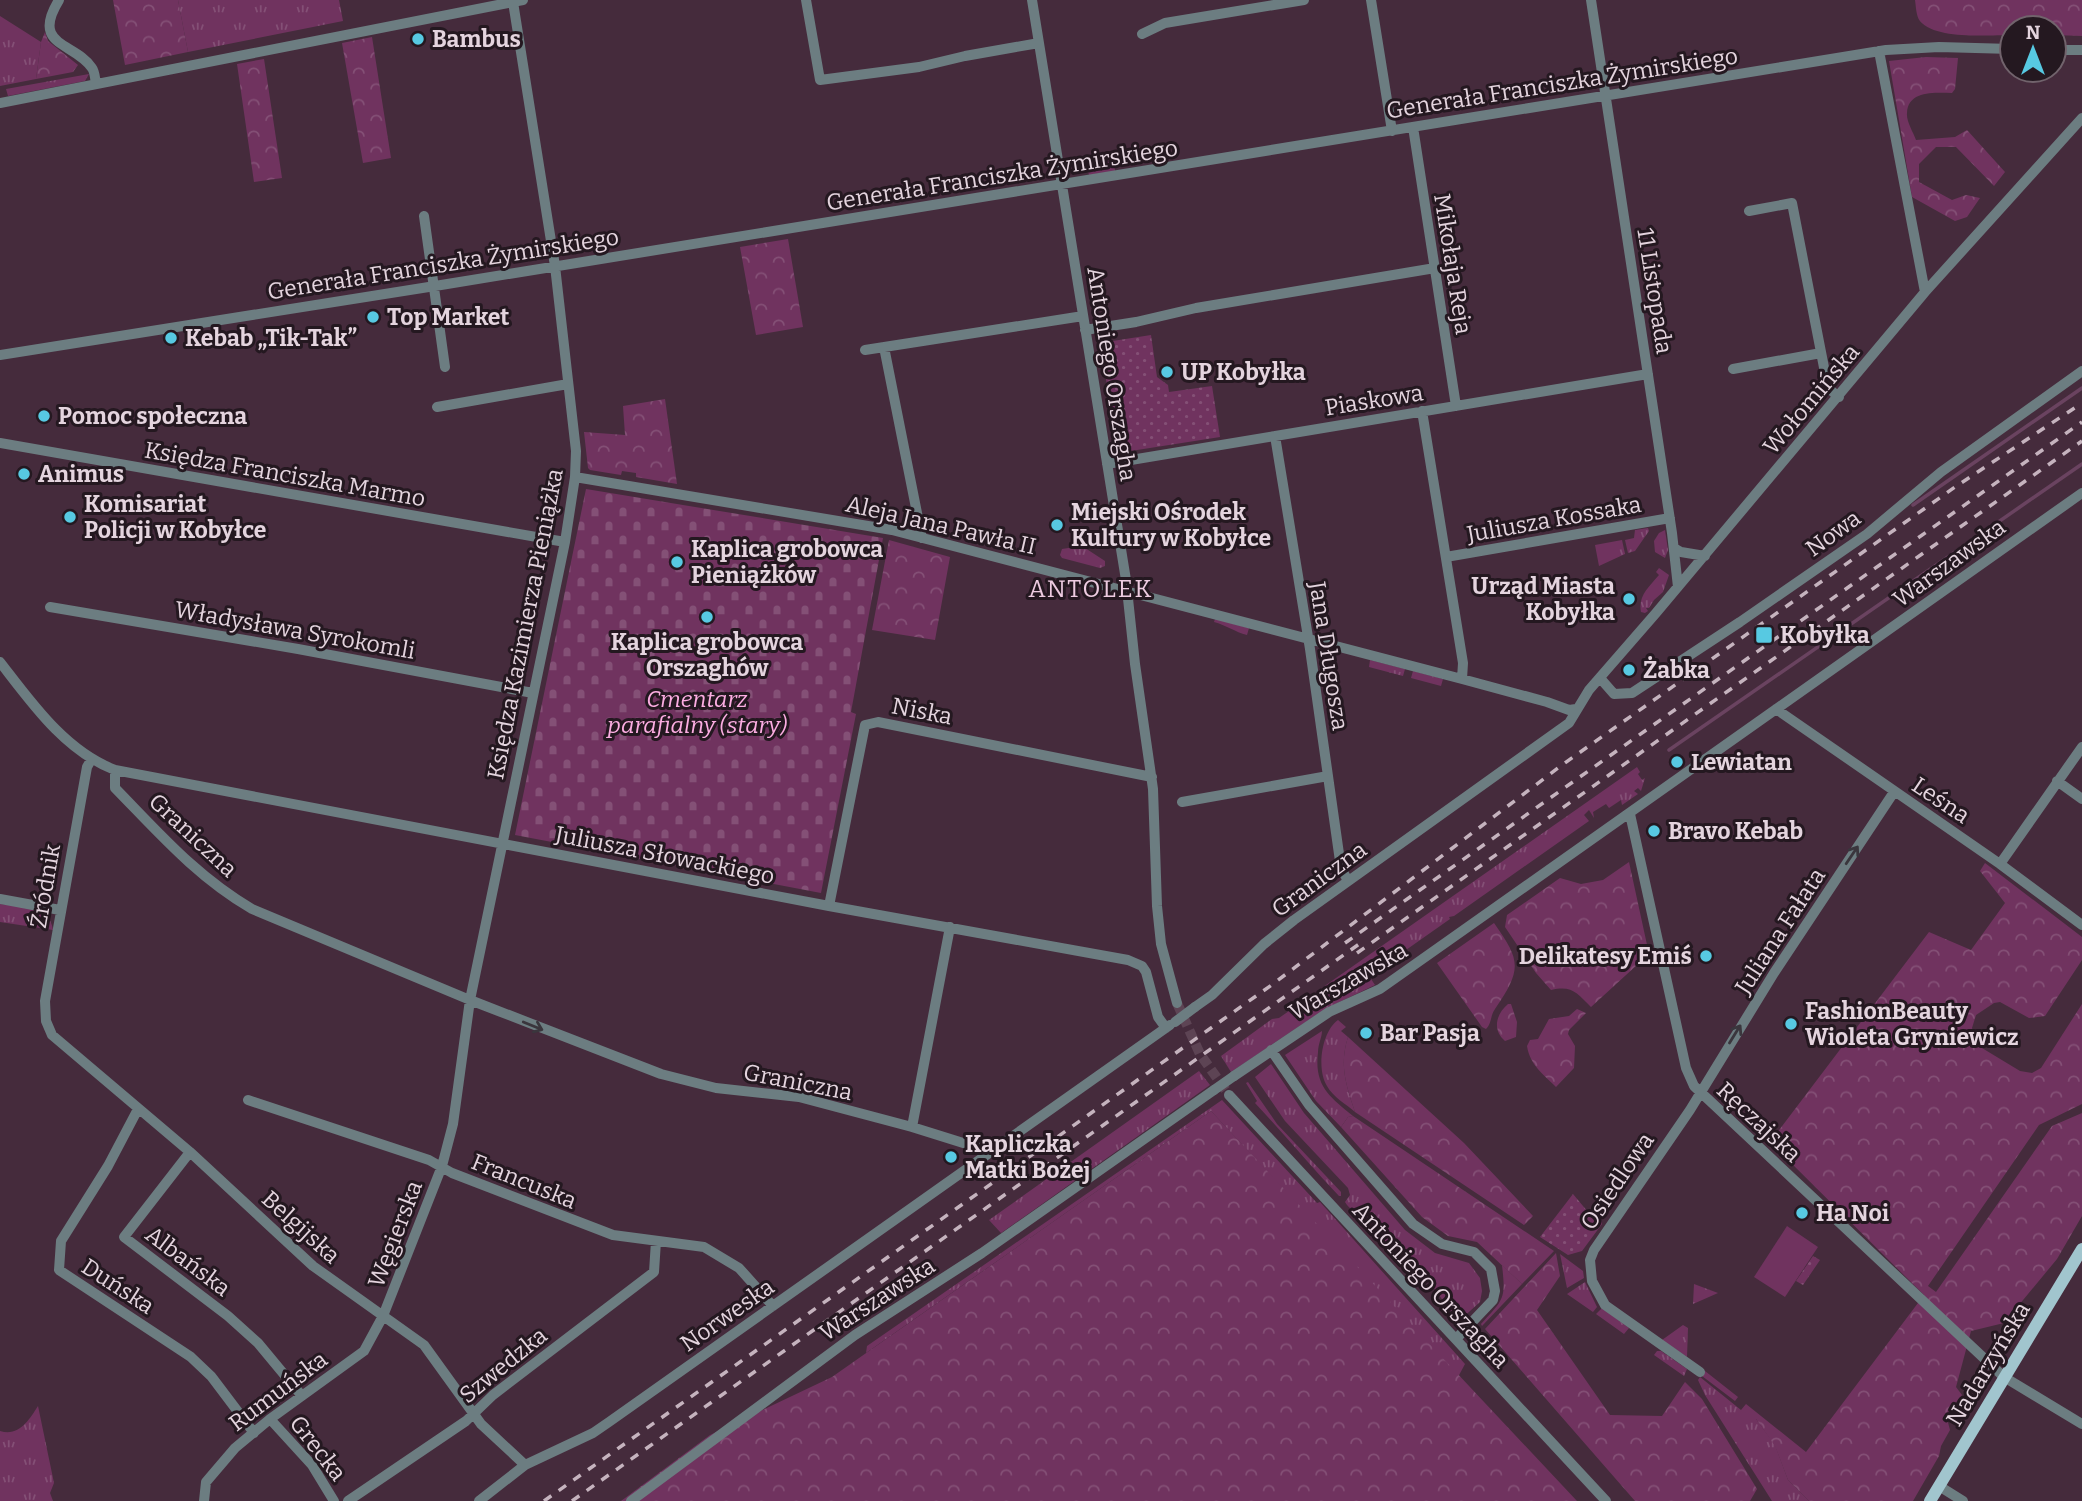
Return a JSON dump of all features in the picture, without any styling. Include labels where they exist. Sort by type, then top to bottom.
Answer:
[{"type":"main road","name":"Nadarzyńska","points":[[1930,1501],[2082,1250]]},
{"type":"street","points":[[60,0],[51,15],[52,35],[61,45],[94,69],[96,84]]},
{"type":"street","points":[[806,0],[820,80],[919,67],[1039,43]]},
{"type":"street","name":"Antoniego Orszagha","points":[[1032,0],[1128,591],[1135,664],[1152,777],[1157,906],[1164,961],[1177,1003]]},
{"type":"street","points":[[1142,34],[1166,23],[1304,0]]},
{"type":"street","points":[[1371,0],[1392,131]]},
{"type":"street","name":"11 Listopada","points":[[1591,0],[1670,518],[1678,587]]},
{"type":"street","points":[[0,103],[496,2],[518,1]]},
{"type":"street","name":"Księdza Kazimierza Pieniążka","points":[[442,1166],[453,1124],[470,1000],[565,542],[575,477],[576,451],[555,266],[518,1]]},
{"type":"street","name":"Generała Franciszka Żymirskiego","points":[[0,355],[1878,51],[1939,47],[1998,49]]},
{"type":"street","points":[[1878,51],[1925,292]]},
{"type":"street","name":"Wołomińska","points":[[1576,709],[1925,292],[2082,118]]},
{"type":"street","name":"Mikołaja Reja","points":[[1413,127],[1456,406]]},
{"type":"street","points":[[1749,211],[1791,203],[1828,388],[1839,397]]},
{"type":"street","points":[[424,216],[445,367]]},
{"type":"street","points":[[1085,330],[1136,322],[1193,308],[1435,268]]},
{"type":"street","points":[[865,350],[1083,316]]},
{"type":"street","points":[[884,347],[922,538]]},
{"type":"street","points":[[1733,369],[1821,353]]},
{"type":"street","name":"Nowa","points":[[1600,678],[1614,694],[1624,695],[1632,693],[1687,658],[1867,534],[1941,472],[2082,371]]},
{"type":"street","name":"Piaskowa","points":[[1107,464],[1648,374]]},
{"type":"street","points":[[437,407],[568,384]]},
{"type":"street","points":[[1422,411],[1463,663],[1462,679]]},
{"type":"street","name":"Jana Długosza","points":[[1275,436],[1341,867],[1348,881]]},
{"type":"street","name":"Księdza Franciszka Marmo","points":[[0,443],[565,542]]},
{"type":"street","name":"Aleja Jana Pawła II","points":[[575,477],[885,528],[1462,679],[1569,710],[1576,709]]},
{"type":"street","name":"Warszawska","points":[[631,1501],[844,1343],[982,1253],[1271,1050],[1329,1012],[1380,989],[2082,493]]},
{"type":"street","name":"Juliusza Kossaka","points":[[1446,557],[1670,518]]},
{"type":"street","points":[[1674,548],[1705,556]]},
{"type":"street","name":"Władysława Syrokomli","points":[[50,607],[533,693]]},
{"type":"street","points":[[0,662],[43,716],[91,760],[114,770]]},
{"type":"street","name":"Graniczna","points":[[114,770],[116,788],[187,863],[252,909],[572,1042],[688,1083],[799,1097],[912,1127],[992,1152],[1219,989],[1264,944],[1348,881],[1558,733],[1569,723],[1576,709]]},
{"type":"street","name":"Leśna","points":[[1776,709],[2000,864],[2082,925]]},
{"type":"street","name":"Niska","points":[[829,906],[865,725],[878,722],[1152,777]]},
{"type":"street","points":[[2000,864],[2082,747]]},
{"type":"street","name":"Źródnik","points":[[46,1021],[45,1001],[60,910],[87,767],[91,760]]},
{"type":"street","name":"Juliusza Słowackiego","points":[[114,770],[1136,963],[1146,972],[1158,1017],[1170,1025]]},
{"type":"street","points":[[1182,802],[1328,776]]},
{"type":"street","points":[[2057,781],[2082,799]]},
{"type":"street","name":"Juliana Fałata","points":[[1699,1092],[1894,792]]},
{"type":"street","name":"Ręczajska","points":[[1630,814],[1690,1081],[2004,1377],[2082,1424]]},
{"type":"street","points":[[0,899],[60,910]]},
{"type":"street","points":[[912,1127],[950,928]]},
{"type":"street","name":"Belgijska","points":[[46,1021],[57,1042],[190,1152],[313,1266],[424,1345],[481,1424],[525,1465]]},
{"type":"street","points":[[1271,1050],[1309,1105],[1413,1224],[1442,1244],[1474,1252],[1491,1269],[1493,1300],[1456,1339]]},
{"type":"street","name":"Osiedlowa","points":[[1699,1092],[1690,1110],[1599,1240],[1590,1260],[1590,1269],[1592,1281],[1605,1305],[1700,1372]]},
{"type":"street","name":"Antoniego Orszagha","points":[[1229,1096],[1606,1501]]},
{"type":"street","name":"Francuska","points":[[248,1100],[442,1166],[613,1235],[704,1247],[739,1268],[773,1306]]},
{"type":"street","name":"Duńska","points":[[138,1109],[108,1166],[61,1241],[60,1270],[191,1357],[211,1376],[254,1433]]},
{"type":"street","name":"Albańska","points":[[190,1152],[124,1237],[228,1316],[258,1343],[302,1396]]},
{"type":"street","name":"Norweska","points":[[479,1501],[525,1465],[593,1433],[992,1152]]},
{"type":"street","name":"Węgierska","points":[[383,1316],[442,1166]]},
{"type":"street","name":"Szwedzka","points":[[348,1501],[466,1421],[493,1395],[654,1272],[656,1241]]},
{"type":"street","name":"Rumuńska","points":[[204,1501],[206,1482],[235,1448],[364,1350],[383,1316]]},
{"type":"street","name":"Grecka","points":[[270,1419],[312,1465],[334,1501]]},
{"type":"street","points":[[1939,1486],[1963,1501]]},
{"type":"green space","points":[[113,0],[178,0],[188,52],[125,65]]},
{"type":"green space","points":[[178,0],[339,0],[343,21],[188,52]]},
{"type":"green space","points":[[1915,0],[2082,0],[2082,36],[2068,36],[2068,14],[1998,14],[1998,35],[1963,35],[1928,27],[1920,21]]},
{"type":"green space","points":[[0,16],[41,42],[36,79],[0,86]]},
{"type":"green space","points":[[45,32],[48,41],[78,65],[73,72],[36,79]]},
{"type":"green space","points":[[372,37],[391,158],[363,163],[342,43]]},
{"type":"green space","points":[[1926,57],[1958,58],[1955,89],[1952,93],[1924,94],[1912,100],[1907,116],[1916,140],[1955,137],[1967,130],[2005,172],[1994,186],[1956,147],[1936,147],[1919,164],[1919,182],[1952,200],[1966,195],[1980,198],[1967,217],[1955,221],[1912,197],[1889,61]]},
{"type":"green space","points":[[264,59],[282,178],[254,182],[237,64]]},
{"type":"green space","points":[[89,74],[85,81],[8,96],[6,89]]},
{"type":"green space","points":[[1114,161],[1115,171],[1089,175],[1088,171],[1074,174],[1069,170],[1069,166],[1077,168]]},
{"type":"green space","points":[[788,239],[803,327],[756,335],[740,247]]},
{"type":"green space","points":[[1151,335],[1157,377],[1168,385],[1169,392],[1212,386],[1220,437],[1118,453],[1100,343]]},
{"type":"green space","points":[[665,399],[677,484],[636,477],[636,473],[622,471],[621,475],[588,468],[584,432],[625,435],[623,406]]},
{"type":"green space","name":"Cmentarz parafialny (stary)","points":[[586,489],[883,538],[851,712],[856,714],[821,893],[515,835]]},
{"type":"green space","points":[[1648,528],[1649,531],[1635,551],[1628,553],[1625,540],[1634,538],[1635,530]]},
{"type":"green space","points":[[1665,530],[1668,550],[1665,558],[1655,552],[1654,541],[1659,533]]},
{"type":"green space","points":[[889,540],[950,557],[935,640],[872,630]]},
{"type":"green space","points":[[1622,540],[1625,554],[1599,566],[1595,545]]},
{"type":"green space","points":[[1082,546],[1105,561],[1105,566],[1100,568],[1062,558],[1060,555],[1062,549]]},
{"type":"green space","points":[[1659,568],[1669,575],[1663,592],[1646,608],[1648,611],[1641,612],[1642,597],[1659,575],[1656,572]]},
{"type":"green space","points":[[1215,619],[1249,628],[1247,635],[1214,622]]},
{"type":"green space","points":[[1370,660],[1405,669],[1403,676],[1369,667]]},
{"type":"green space","points":[[1413,671],[1443,679],[1441,686],[1411,678]]},
{"type":"green space","points":[[1637,767],[1642,780],[1645,778],[1641,791],[1638,788],[1634,791],[1638,794],[1622,805],[1621,800],[1609,808],[1606,804],[1593,812],[1594,818],[1589,810],[1584,815],[1589,821],[1449,917],[1450,919],[1369,976],[1375,985],[1325,1009],[1231,1072],[1221,1056]]},
{"type":"green space","points":[[1629,862],[1649,954],[1591,1007],[1569,989],[1551,990],[1505,927],[1507,915],[1560,878],[1581,884],[1603,880]]},
{"type":"green space","points":[[1985,863],[2082,937],[2082,960],[2045,1016],[2029,1018],[2000,1002],[1976,1015],[1972,1028],[1977,1045],[2020,1071],[2032,1073],[2041,1068],[2082,1004],[2082,1104],[2039,1125],[1928,1286],[1936,1292],[2052,1126],[2082,1113],[2082,1216],[2057,1259],[2004,1323],[1971,1331],[1956,1387],[1962,1395],[1946,1415],[1950,1430],[1939,1456],[1913,1501],[1809,1501],[1788,1480],[1775,1446],[1756,1419],[1756,1412],[1806,1452],[1924,1295],[1770,1142],[1929,932],[1971,950],[2005,903],[1980,871]]},
{"type":"green space","points":[[0,904],[40,912],[51,922],[53,930],[0,922]]},
{"type":"green space","points":[[1494,923],[1509,947],[1515,965],[1510,984],[1486,1029],[1437,963]]},
{"type":"green space","points":[[1508,1004],[1511,1004],[1517,1022],[1516,1037],[1505,1041],[1498,1032],[1497,1022]]},
{"type":"green space","points":[[1577,1009],[1586,1013],[1568,1034],[1575,1046],[1574,1068],[1556,1087],[1534,1064],[1527,1046],[1530,1040],[1538,1039],[1549,1019],[1569,1016]]},
{"type":"green space","points":[[1338,1020],[1346,1027],[1341,1031],[1348,1037],[1344,1066],[1346,1084],[1355,1112],[1330,1090],[1322,1070],[1325,1041],[1332,1025]]},
{"type":"green space","points":[[1322,1031],[1318,1049],[1318,1074],[1330,1096],[1353,1116],[1348,1117],[1341,1127],[1316,1101],[1285,1055]]},
{"type":"green space","points":[[1348,1037],[1464,1143],[1533,1216],[1524,1225],[1355,1112],[1346,1084],[1344,1066]]},
{"type":"green space","points":[[1271,1064],[1304,1113],[1405,1230],[1435,1253],[1469,1263],[1480,1278],[1482,1291],[1480,1302],[1460,1320],[1427,1278],[1405,1257],[1387,1247],[1347,1205],[1345,1202],[1350,1195],[1348,1188],[1285,1121],[1255,1077]]},
{"type":"green space","points":[[1199,1071],[1210,1085],[1001,1233],[989,1220]]},
{"type":"green space","points":[[1248,1082],[1277,1124],[1341,1192],[1341,1196],[1255,1103],[1257,1101],[1246,1083]]},
{"type":"green space","points":[[1222,1100],[1317,1203],[1320,1202],[1465,1364],[1458,1377],[1211,1111],[866,1353],[867,1346]]},
{"type":"green space","points":[[1211,1111],[1577,1501],[621,1501],[710,1435],[832,1377]]},
{"type":"green space","points":[[1353,1116],[1554,1251],[1522,1284],[1477,1242],[1448,1236],[1422,1217],[1341,1127],[1348,1117]]},
{"type":"green space","points":[[1573,1194],[1602,1224],[1582,1251],[1568,1255],[1540,1237]]},
{"type":"green space","points":[[1787,1226],[1818,1247],[1785,1297],[1754,1277]]},
{"type":"green space","points":[[1556,1253],[1560,1276],[1537,1310],[1610,1415],[1662,1416],[1685,1382],[1702,1399],[1757,1489],[1750,1501],[1635,1501],[1485,1329]]},
{"type":"green space","points":[[1560,1254],[1583,1271],[1584,1278],[1567,1288]]},
{"type":"green space","points":[[1813,1256],[1820,1260],[1803,1285],[1796,1281]]},
{"type":"green space","points":[[1502,1265],[1522,1284],[1482,1326],[1502,1298]]},
{"type":"green space","points":[[1585,1282],[1597,1307],[1593,1312],[1567,1294]]},
{"type":"green space","points":[[1694,1284],[1718,1293],[1693,1304]]},
{"type":"green space","points":[[1602,1308],[1629,1328],[1624,1334],[1596,1314]]},
{"type":"green space","points":[[1683,1325],[1688,1328],[1687,1357],[1662,1340]]},
{"type":"green space","points":[[1657,1351],[1687,1369],[1684,1376],[1654,1355]]},
{"type":"green space","points":[[1705,1371],[1738,1397],[1735,1401],[1702,1376]]},
{"type":"green space","points":[[1700,1377],[1741,1410],[1746,1404],[1756,1412],[1756,1419],[1775,1445],[1788,1480],[1809,1501],[1772,1501],[1705,1395],[1698,1380]]},
{"type":"green space","points":[[38,1406],[54,1483],[50,1493],[53,1501],[0,1501],[0,1431],[13,1432],[18,1429],[27,1422]]},
{"type":"waterway","points":[[1913,505],[2082,388]]},
{"type":"waterway","points":[[1669,750],[2082,464]]},
{"type":"tunnel","points":[[1177,1003],[1200,1054],[1229,1095]]},
{"type":"railway","points":[[544,1501],[1273,984],[1562,765],[1955,487],[2082,403]]},
{"type":"railway","points":[[1345,943],[2082,422]]},
{"type":"railway","points":[[1357,953],[2082,441]]},
{"type":"railway","points":[[572,1501],[1362,942]]},
{"type":"place","name":"Bambus","points":[[418,39]]},
{"type":"place","name":"Top Market","points":[[373,317]]},
{"type":"place","name":"Kebab „Tik-Tak”","points":[[171,338]]},
{"type":"place","name":"UP Kobyłka","points":[[1167,372]]},
{"type":"place","name":"Pomoc społeczna","points":[[44,416]]},
{"type":"place","name":"Animus","points":[[24,474]]},
{"type":"place","name":"Komisariat Policji w Kobyłce","points":[[70,517]]},
{"type":"place","name":"Miejski Ośrodek Kultury w Kobyłce","points":[[1057,525]]},
{"type":"place","name":"Kaplica grobowca Pieniążków","points":[[677,562]]},
{"type":"place","name":"Urząd Miasta Kobyłka","points":[[1629,599]]},
{"type":"place","name":"Kaplica grobowca Orszaghów","points":[[707,617]]},
{"type":"place","name":"Kobyłka","points":[[1764,635]]},
{"type":"place","name":"Żabka","points":[[1629,670]]},
{"type":"place","name":"Lewiatan","points":[[1677,762]]},
{"type":"place","name":"Bravo Kebab","points":[[1654,831]]},
{"type":"place","name":"Delikatesy Emiś","points":[[1706,956]]},
{"type":"place","name":"FashionBeauty Wioleta Gryniewicz","points":[[1791,1024]]},
{"type":"place","name":"Bar Pasja","points":[[1366,1033]]},
{"type":"place","name":"Kapliczka Matki Bożej","points":[[951,1157]]},
{"type":"place","name":"Ha Noi","points":[[1802,1213]]},
{"type":"district","name":"ANTOLEK","points":[[1091,589]]}]
